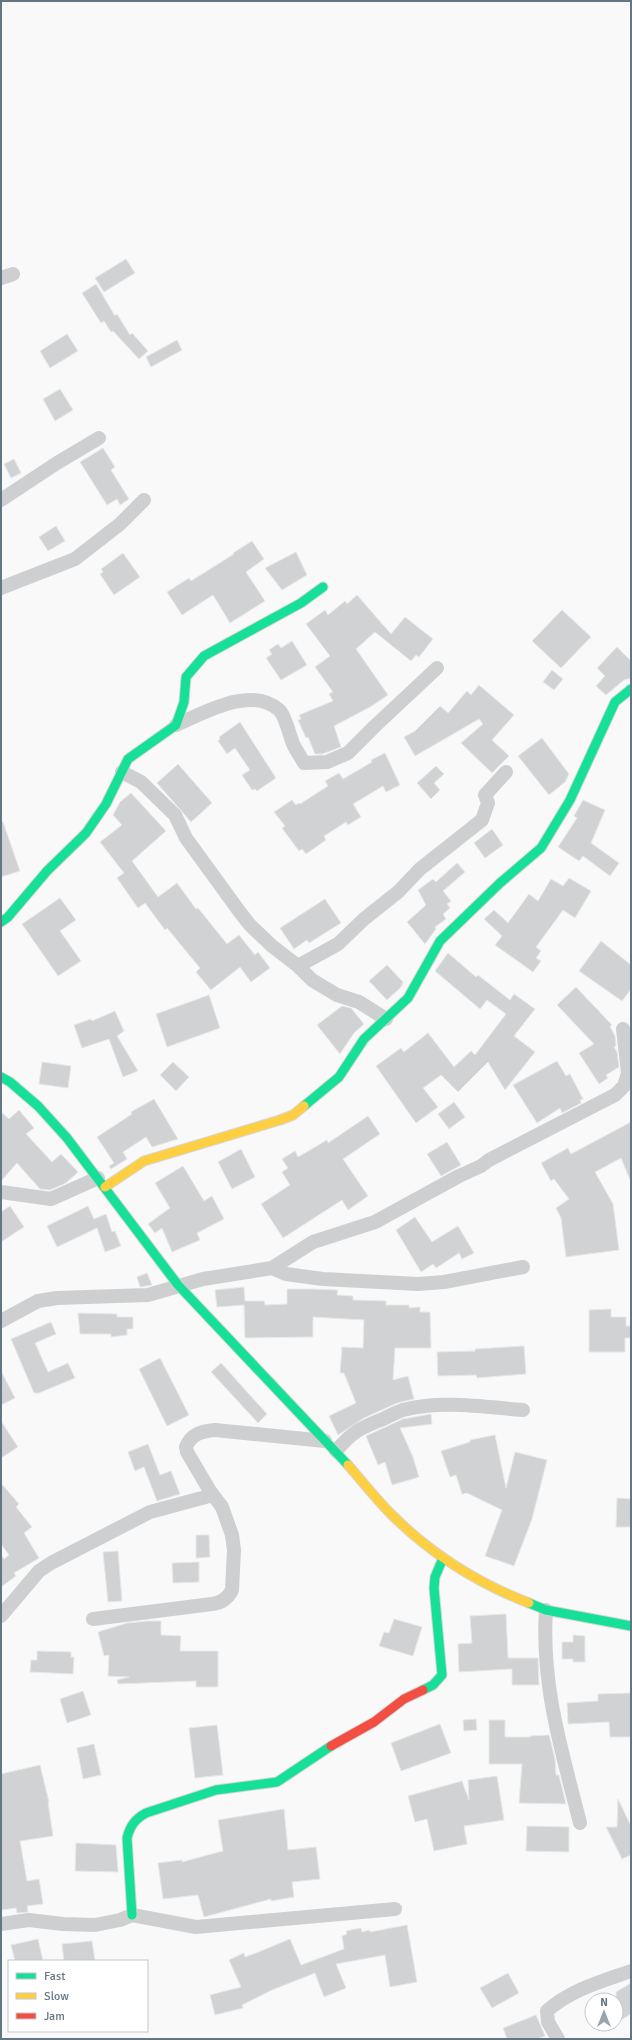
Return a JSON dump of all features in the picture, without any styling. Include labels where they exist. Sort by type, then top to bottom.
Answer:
[{"type":"street","points":[[1,500],[57,463],[99,438]]},
{"type":"street","points":[[1,588],[75,559],[120,524],[144,500]]},
{"type":"street","points":[[176,725],[184,702],[186,677],[204,656],[301,603],[323,587]]},
{"type":"street","points":[[1,922],[8,917],[47,872],[86,833],[106,804],[128,759],[176,725],[228,703],[248,699],[267,704],[280,710],[294,746],[304,763],[327,762],[348,753],[438,668]]},
{"type":"street","points":[[1,1192],[51,1199],[101,1183],[144,1161],[266,1125],[293,1114],[339,1077],[364,1039],[408,998],[430,956],[440,941],[466,915],[541,848],[570,800],[615,702],[631,689]]},
{"type":"street","points":[[122,772],[141,782],[175,815],[186,838],[250,925],[272,946],[298,966],[312,980],[337,995],[359,1002],[386,1019]]},
{"type":"street","points":[[298,966],[338,944],[364,919],[398,892],[420,869],[482,820],[488,803],[485,795],[506,772]]},
{"type":"street","points":[[1,1321],[38,1301],[57,1298],[148,1295],[178,1285],[203,1279],[272,1268],[313,1242],[375,1222],[459,1176],[481,1166],[489,1160],[615,1095],[624,1086],[628,1073],[623,1029]]},
{"type":"street","points":[[1,1077],[10,1082],[38,1106],[68,1138],[178,1285],[336,1451],[390,1514],[443,1558],[464,1573],[518,1599],[546,1610],[631,1626]]},
{"type":"street","points":[[272,1268],[286,1274],[323,1279],[418,1284],[444,1282],[523,1267]]},
{"type":"street","points":[[336,1451],[349,1436],[402,1411],[430,1406],[452,1405],[523,1410]]},
{"type":"street","points":[[94,1619],[218,1603],[229,1595],[232,1590],[234,1550],[232,1535],[222,1507],[187,1452],[186,1447],[193,1436],[204,1431],[215,1430],[326,1441]]},
{"type":"street","points":[[1,1616],[39,1571],[51,1563],[150,1512],[213,1495]]},
{"type":"street","points":[[132,1915],[128,1838],[130,1828],[135,1818],[146,1812],[216,1790],[277,1782],[321,1752],[374,1722],[404,1699],[433,1685],[442,1675],[434,1588],[435,1577],[443,1558]]},
{"type":"street","points":[[546,1610],[544,1635],[548,1690],[580,1823]]},
{"type":"street","points":[[1,1924],[29,1920],[63,1924],[95,1924],[120,1920],[132,1915],[196,1927],[395,1909]]},
{"type":"street","points":[[558,2039],[548,2022],[547,2011],[551,2006],[556,2002],[593,1984],[631,1971]]},
{"type":"building","points":[[126,259],[135,273],[104,292],[95,278]]},
{"type":"building","points":[[96,284],[115,316],[117,314],[130,335],[132,333],[148,351],[139,359],[113,331],[111,332],[104,321],[101,323],[82,293]]},
{"type":"building","points":[[67,334],[78,351],[50,368],[40,351]]},
{"type":"building","points":[[177,340],[182,350],[151,367],[146,357]]},
{"type":"building","points":[[60,389],[73,410],[55,421],[43,399]]},
{"type":"building","points":[[103,448],[115,467],[111,470],[129,499],[120,505],[117,499],[107,505],[80,462]]},
{"type":"building","points":[[14,459],[21,473],[11,478],[4,464]]},
{"type":"building","points":[[56,526],[65,541],[48,551],[39,537]]},
{"type":"building","points":[[252,541],[264,559],[246,572],[265,601],[230,623],[213,595],[182,615],[167,592],[189,578],[191,581]]},
{"type":"building","points":[[296,552],[307,575],[282,590],[265,568]]},
{"type":"building","points":[[123,553],[140,577],[114,595],[100,574],[103,572],[101,569]]},
{"type":"building","points":[[357,595],[391,634],[405,617],[433,639],[419,657],[416,655],[411,661],[375,632],[356,649],[388,695],[370,707],[334,726],[341,747],[322,754],[315,754],[308,737],[306,738],[298,720],[301,719],[299,715],[333,701],[329,694],[333,692],[315,667],[330,656],[306,624],[325,610],[328,615],[345,601],[347,604]]},
{"type":"building","points":[[562,610],[591,637],[561,668],[532,641]]},
{"type":"building","points":[[292,641],[307,665],[281,680],[266,658],[272,654],[269,650],[278,644],[281,648]]},
{"type":"building","points":[[617,647],[631,661],[631,678],[624,680],[606,695],[596,686],[605,676],[597,668]]},
{"type":"building","points":[[552,670],[563,679],[554,690],[543,682]]},
{"type":"building","points":[[479,685],[514,715],[492,740],[509,756],[492,773],[461,743],[483,724],[479,719],[415,756],[404,737],[415,731],[440,706],[448,713],[467,691],[471,695]]},
{"type":"building","points":[[240,722],[276,778],[257,791],[255,789],[252,790],[242,775],[250,770],[235,748],[227,754],[218,741],[220,739],[219,737]]},
{"type":"building","points":[[542,738],[569,774],[565,782],[549,795],[518,756]]},
{"type":"building","points":[[385,753],[400,785],[386,792],[383,786],[353,804],[361,817],[348,825],[346,822],[324,836],[326,840],[306,854],[302,849],[299,851],[282,828],[285,826],[274,812],[292,800],[296,805],[299,803],[300,804],[328,786],[325,781],[339,773],[343,779],[372,762],[371,760]]},
{"type":"building","points":[[178,764],[212,803],[191,822],[157,783]]},
{"type":"building","points":[[436,766],[444,774],[434,783],[440,790],[431,799],[417,783]]},
{"type":"building","points":[[131,793],[166,831],[132,861],[158,897],[177,883],[196,909],[198,908],[227,944],[239,935],[255,955],[258,952],[270,968],[251,982],[240,967],[211,990],[196,972],[200,968],[167,928],[165,930],[145,903],[138,908],[117,878],[124,873],[100,842],[122,825],[113,815],[120,802]]},
{"type":"building","points":[[583,800],[605,810],[591,843],[619,863],[610,876],[583,856],[579,861],[558,847],[577,818],[574,816]]},
{"type":"building","points":[[1,822],[3,822],[20,871],[1,877]]},
{"type":"building","points":[[492,829],[503,845],[485,858],[474,843]]},
{"type":"building","points":[[457,863],[465,872],[443,891],[451,901],[447,904],[450,908],[443,914],[446,919],[435,927],[436,929],[425,944],[407,922],[426,905],[418,890],[433,879],[436,882]]},
{"type":"building","points":[[569,878],[591,891],[575,918],[563,910],[536,947],[541,951],[536,958],[541,961],[533,972],[495,945],[502,936],[484,919],[494,910],[508,923],[529,894],[538,901],[551,879],[563,886]]},
{"type":"building","points":[[60,898],[76,920],[60,931],[81,961],[58,976],[22,924]]},
{"type":"building","points":[[325,899],[341,923],[309,943],[307,940],[294,949],[280,928]]},
{"type":"building","points":[[601,941],[631,965],[631,989],[622,1001],[579,971]]},
{"type":"building","points":[[448,953],[476,977],[478,975],[510,1000],[514,994],[535,1009],[514,1036],[535,1052],[505,1090],[488,1062],[458,1092],[441,1075],[423,1088],[438,1107],[416,1123],[376,1066],[401,1048],[404,1052],[428,1033],[454,1067],[471,1051],[475,1055],[506,1014],[487,1000],[480,1009],[435,971]]},
{"type":"building","points":[[387,965],[403,982],[401,987],[387,1000],[369,981]]},
{"type":"building","points":[[576,987],[612,1025],[610,1027],[615,1036],[616,1046],[614,1047],[617,1052],[619,1067],[606,1075],[608,1078],[599,1084],[579,1053],[594,1044],[557,1005]]},
{"type":"building","points":[[209,995],[220,1028],[167,1047],[156,1014]]},
{"type":"building","points":[[342,1006],[351,1008],[364,1024],[354,1033],[340,1054],[317,1025]]},
{"type":"building","points":[[115,1011],[124,1031],[117,1036],[138,1071],[123,1077],[109,1039],[82,1048],[74,1025],[91,1019],[92,1021]]},
{"type":"building","points":[[557,1061],[566,1076],[570,1074],[583,1099],[580,1100],[581,1103],[562,1113],[560,1108],[537,1123],[513,1085]]},
{"type":"building","points":[[42,1062],[71,1066],[68,1088],[39,1084]]},
{"type":"building","points":[[173,1062],[189,1077],[176,1091],[160,1075]]},
{"type":"building","points":[[154,1099],[178,1139],[152,1147],[146,1137],[123,1152],[127,1159],[111,1169],[109,1166],[114,1163],[97,1137],[132,1114],[131,1112]]},
{"type":"building","points":[[454,1102],[465,1117],[449,1129],[438,1114]]},
{"type":"building","points":[[19,1110],[34,1128],[26,1134],[52,1162],[61,1154],[78,1172],[66,1183],[50,1190],[40,1189],[17,1163],[1,1181],[1,1112],[9,1119]]},
{"type":"building","points":[[368,1116],[380,1134],[343,1159],[368,1196],[348,1210],[342,1200],[283,1238],[261,1204],[290,1185],[282,1172],[288,1168],[282,1159],[295,1151],[298,1157],[327,1140],[328,1143]]},
{"type":"building","points":[[631,1122],[631,1182],[621,1158],[595,1172],[613,1204],[619,1250],[566,1257],[561,1218],[556,1208],[569,1199],[554,1179],[551,1181],[541,1163],[568,1148],[571,1154]]},
{"type":"building","points":[[447,1142],[461,1165],[441,1176],[427,1154]]},
{"type":"building","points":[[241,1149],[255,1177],[232,1189],[218,1162]]},
{"type":"building","points":[[183,1166],[204,1201],[212,1196],[224,1219],[197,1233],[200,1240],[172,1252],[162,1228],[155,1233],[148,1224],[170,1208],[155,1183]]},
{"type":"building","points":[[10,1206],[24,1227],[1,1242],[1,1212]]},
{"type":"building","points":[[88,1206],[94,1219],[106,1214],[112,1232],[115,1231],[121,1246],[105,1252],[97,1228],[57,1247],[47,1226]]},
{"type":"building","points":[[415,1217],[432,1242],[458,1226],[474,1253],[462,1259],[459,1253],[436,1268],[433,1264],[421,1272],[396,1230]]},
{"type":"building","points":[[147,1273],[152,1285],[140,1287],[137,1277]]},
{"type":"building","points":[[244,1287],[245,1301],[264,1301],[265,1305],[287,1304],[287,1289],[338,1290],[337,1295],[353,1296],[353,1300],[386,1301],[386,1305],[409,1305],[409,1308],[420,1307],[420,1312],[430,1312],[431,1348],[395,1348],[393,1380],[408,1376],[414,1399],[397,1403],[364,1418],[338,1435],[329,1416],[356,1403],[344,1373],[340,1373],[342,1347],[363,1348],[364,1320],[313,1317],[313,1337],[245,1338],[244,1305],[217,1307],[215,1290]]},
{"type":"building","points":[[611,1309],[611,1317],[626,1317],[626,1326],[631,1326],[631,1338],[625,1338],[625,1352],[589,1352],[589,1310]]},
{"type":"building","points":[[78,1313],[117,1314],[117,1317],[133,1317],[133,1329],[127,1329],[127,1335],[111,1337],[111,1334],[80,1334]]},
{"type":"building","points":[[51,1322],[56,1334],[35,1343],[48,1372],[68,1363],[75,1378],[39,1393],[34,1393],[11,1339]]},
{"type":"building","points":[[524,1346],[526,1374],[477,1378],[476,1375],[438,1376],[437,1352],[475,1351],[475,1349]]},
{"type":"building","points":[[160,1358],[189,1415],[167,1426],[139,1369]]},
{"type":"building","points":[[221,1363],[267,1414],[258,1423],[211,1372]]},
{"type":"building","points":[[1,1371],[15,1398],[1,1405]]},
{"type":"building","points":[[431,1414],[432,1424],[400,1428],[413,1457],[419,1477],[392,1485],[385,1462],[378,1465],[366,1436],[403,1419]]},
{"type":"building","points":[[1,1421],[18,1447],[1,1458]]},
{"type":"building","points":[[495,1435],[506,1488],[515,1452],[547,1460],[532,1519],[514,1566],[485,1556],[502,1510],[467,1493],[462,1494],[456,1475],[450,1477],[441,1451],[470,1442],[470,1440]]},
{"type":"building","points":[[148,1444],[160,1475],[171,1471],[180,1494],[157,1501],[144,1467],[135,1471],[128,1452]]},
{"type":"building","points":[[1,1483],[19,1504],[16,1507],[32,1527],[24,1533],[39,1558],[14,1573],[16,1576],[1,1587],[1,1555],[4,1559],[9,1555],[1,1544]]},
{"type":"building","points":[[617,1498],[631,1499],[631,1527],[616,1527]]},
{"type":"building","points":[[196,1535],[209,1535],[210,1557],[196,1558]]},
{"type":"building","points":[[118,1551],[122,1601],[108,1602],[103,1552]]},
{"type":"building","points":[[199,1562],[199,1582],[173,1583],[172,1563]]},
{"type":"building","points":[[506,1614],[508,1658],[538,1658],[539,1685],[512,1685],[512,1669],[459,1672],[458,1644],[472,1643],[470,1616]]},
{"type":"building","points":[[394,1619],[422,1627],[413,1656],[379,1646],[384,1632],[389,1633]]},
{"type":"building","points":[[161,1621],[161,1635],[181,1636],[180,1651],[218,1651],[218,1687],[196,1687],[196,1681],[118,1684],[117,1680],[129,1677],[108,1676],[109,1655],[104,1656],[98,1632],[127,1623]]},
{"type":"building","points":[[573,1635],[585,1636],[585,1662],[573,1662],[573,1659],[562,1659],[562,1642],[573,1642]]},
{"type":"building","points":[[37,1651],[71,1652],[71,1657],[74,1657],[73,1674],[30,1672],[31,1660],[37,1660]]},
{"type":"building","points":[[83,1691],[91,1715],[67,1723],[60,1699]]},
{"type":"building","points":[[631,1693],[631,1737],[610,1737],[609,1722],[568,1724],[567,1703],[598,1701],[598,1694]]},
{"type":"building","points":[[476,1719],[477,1730],[464,1731],[463,1720]]},
{"type":"building","points":[[489,1720],[505,1720],[505,1737],[549,1735],[555,1759],[556,1775],[559,1775],[566,1804],[519,1803],[522,1764],[489,1764]]},
{"type":"building","points":[[440,1724],[451,1753],[401,1771],[391,1743]]},
{"type":"building","points":[[217,1725],[223,1775],[195,1778],[189,1728]]},
{"type":"building","points":[[94,1744],[101,1775],[83,1779],[77,1748]]},
{"type":"building","points":[[40,1765],[49,1802],[53,1836],[20,1841],[27,1881],[39,1879],[43,1904],[27,1906],[28,1912],[17,1913],[16,1908],[1,1910],[1,1774]]},
{"type":"building","points":[[497,1776],[504,1820],[464,1826],[467,1844],[434,1851],[427,1819],[415,1822],[408,1796],[462,1781],[469,1800],[468,1780]]},
{"type":"building","points":[[618,1799],[631,1826],[631,1855],[622,1859],[606,1827],[617,1827]]},
{"type":"building","points":[[284,1809],[288,1850],[316,1847],[320,1879],[292,1882],[294,1897],[271,1901],[271,1899],[204,1917],[198,1895],[163,1899],[158,1863],[182,1860],[182,1862],[223,1851],[218,1820]]},
{"type":"building","points":[[527,1826],[569,1827],[569,1852],[526,1851]]},
{"type":"building","points":[[76,1843],[116,1845],[118,1872],[75,1871]]},
{"type":"building","points":[[407,1925],[417,1982],[390,1987],[385,1955],[336,1964],[346,1988],[324,1997],[315,1973],[272,1990],[242,2005],[243,2008],[215,2015],[210,1995],[241,1987],[229,1960],[244,1953],[245,1957],[290,1939],[301,1965],[344,1949],[342,1936],[347,1934],[346,1931],[361,1928],[362,1932],[370,1930],[370,1932]]},
{"type":"building","points":[[38,1939],[43,1960],[15,1960],[11,1945]]},
{"type":"building","points":[[92,1941],[95,1960],[64,1960],[62,1944]]},
{"type":"building","points":[[508,1973],[519,1993],[492,2008],[480,1988]]},
{"type":"building","points":[[631,1983],[631,2014],[624,2018],[624,1992],[616,1992]]},
{"type":"building","points":[[536,2015],[545,2036],[537,2039],[507,2039],[503,2028]]},
{"type":"traffic: fast","points":[[1,922],[8,917],[47,871],[86,833],[106,804],[128,759],[176,725],[184,702],[186,677],[204,656],[301,603],[323,587]]},
{"type":"traffic: fast","points":[[304,1106],[339,1077],[364,1039],[408,998],[440,941],[500,883],[541,848],[570,800],[615,702],[631,689]]},
{"type":"traffic: fast","points":[[1,1077],[10,1082],[38,1106],[67,1138],[178,1285],[348,1465]]},
{"type":"traffic: fast","points":[[423,1690],[433,1685],[442,1675],[434,1588],[435,1577],[443,1558]]},
{"type":"traffic: fast","points":[[529,1603],[546,1610],[631,1626]]},
{"type":"traffic: fast","points":[[132,1915],[127,1838],[131,1826],[136,1820],[146,1813],[216,1790],[277,1782],[331,1746]]},
{"type":"traffic: slow","points":[[105,1187],[144,1161],[280,1120],[293,1115],[304,1106]]},
{"type":"traffic: slow","points":[[348,1465],[385,1508],[422,1542],[473,1577],[529,1603]]},
{"type":"traffic: jam","points":[[331,1746],[374,1722],[404,1699],[423,1690]]}]
